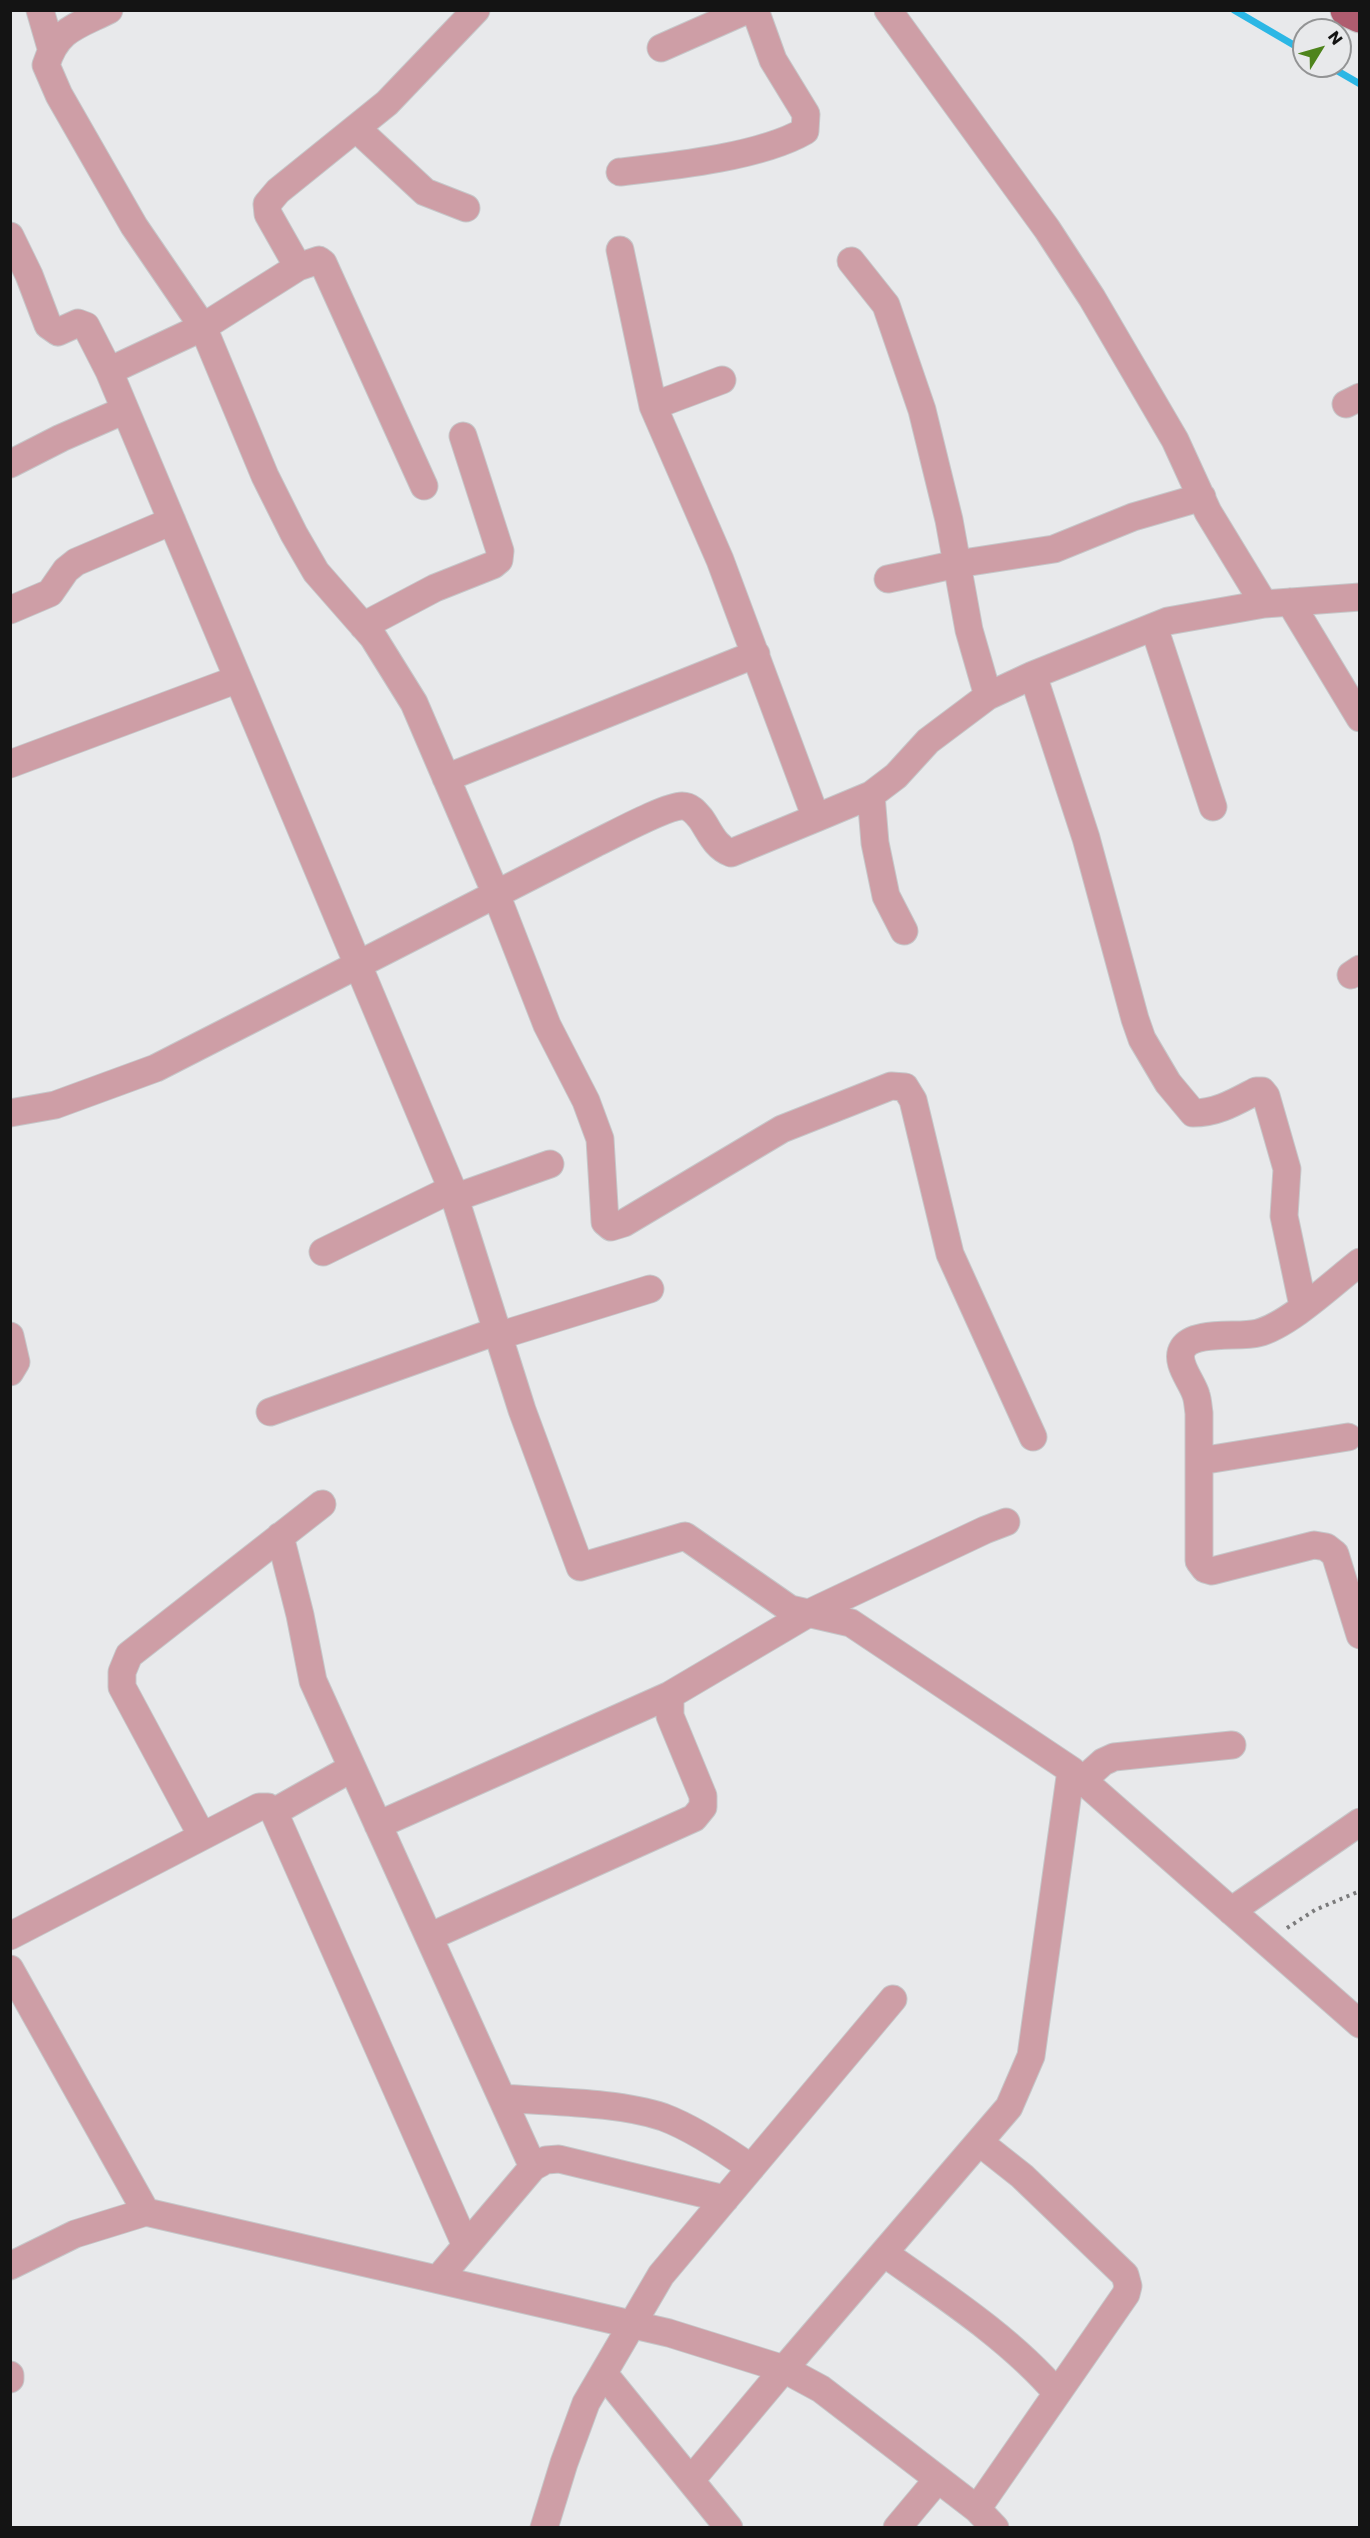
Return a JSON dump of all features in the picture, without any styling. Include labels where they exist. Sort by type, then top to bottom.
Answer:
[{"type":"main road","points":[[1347,10],[1359,16]]},
{"type":"street","points":[[40,10],[51,48]]},
{"type":"street","points":[[109,10],[70,29],[51,48],[46,66],[59,94],[134,226],[203,327],[265,476],[294,534],[316,572],[373,637],[414,703],[496,894],[547,1025],[585,1101],[600,1139],[605,1222],[611,1227],[624,1223],[794,1123],[891,1086],[905,1087],[913,1100],[953,1265],[1033,1437]]},
{"type":"street","points":[[298,267],[268,214],[267,204],[278,191],[387,103],[476,10]]},
{"type":"street","points":[[662,48],[747,10]]},
{"type":"street","points":[[620,172],[683,165],[745,152],[793,138],[806,131],[806,114],[773,60],[755,10]]},
{"type":"street","points":[[888,10],[1047,229],[1092,298],[1175,440],[1208,512],[1277,603],[1359,718]]},
{"type":"street","points":[[356,128],[425,192],[466,208]]},
{"type":"street","points":[[10,236],[20,278],[50,328],[58,332],[78,323],[86,326],[109,371],[453,1194],[522,1410],[580,1567],[685,1536],[790,1609],[851,1623],[1077,1775],[1359,2024]]},
{"type":"street","points":[[620,250],[653,406],[720,560],[816,818]]},
{"type":"street","points":[[109,371],[203,327],[298,267],[318,260],[323,263],[424,486]]},
{"type":"street","points":[[850,261],[886,305],[922,410],[949,520],[969,630],[988,696]]},
{"type":"street","points":[[653,406],[722,381]]},
{"type":"street","points":[[10,464],[61,438],[125,410]]},
{"type":"street","points":[[363,626],[435,588],[493,566],[499,560],[500,551],[463,436]]},
{"type":"street","points":[[888,579],[957,564],[1054,549],[1133,517],[1202,497]]},
{"type":"street","points":[[10,610],[50,593],[66,570],[76,562],[172,521]]},
{"type":"street","points":[[10,1113],[55,1105],[156,1068],[653,816],[683,806],[694,810],[714,841],[722,850],[731,854],[871,795],[896,776],[927,741],[988,696],[1033,675],[1168,621],[1277,603],[1359,597]]},
{"type":"street","points":[[1154,627],[1214,807]]},
{"type":"street","points":[[446,777],[756,654]]},
{"type":"street","points":[[1033,675],[1086,838],[1142,1039],[1168,1083],[1193,1113],[1207,1113],[1223,1108],[1256,1091],[1262,1091],[1266,1096],[1287,1169],[1284,1216],[1304,1306]]},
{"type":"street","points":[[10,764],[238,679]]},
{"type":"street","points":[[871,795],[874,843],[886,896],[904,931]]},
{"type":"street","points":[[322,1252],[453,1194],[550,1164]]},
{"type":"street","points":[[1359,1262],[1287,1319],[1258,1333],[1195,1338],[1183,1347],[1180,1354],[1183,1368],[1196,1394],[1199,1413],[1199,1561],[1205,1569],[1212,1571],[1314,1545],[1326,1547],[1335,1554],[1359,1635]]},
{"type":"street","points":[[270,1413],[497,1333],[650,1289]]},
{"type":"street","points":[[10,1336],[16,1362],[10,1372]]},
{"type":"street","points":[[1200,1461],[1347,1437]]},
{"type":"street","points":[[202,1836],[122,1687],[122,1672],[129,1655],[322,1504]]},
{"type":"street","points":[[378,1825],[670,1695],[809,1613],[1006,1522]]},
{"type":"street","points":[[280,1536],[300,1615],[313,1681],[533,2167]]},
{"type":"street","points":[[429,1936],[694,1818],[703,1807],[703,1796],[670,1716],[670,1695]]},
{"type":"street","points":[[1077,1775],[1114,1757],[1232,1746]]},
{"type":"street","points":[[274,1812],[352,1768]]},
{"type":"street","points":[[691,2480],[1009,2107],[1031,2056],[1077,1775]]},
{"type":"street","points":[[10,1936],[259,1806],[268,1807],[274,1812],[466,2246]]},
{"type":"street","points":[[1231,1911],[1359,1822]]},
{"type":"street","points":[[10,1968],[146,2212]]},
{"type":"street","points":[[544,2528],[586,2403],[661,2275],[893,1999]]},
{"type":"street","points":[[502,2098],[632,2110],[664,2118],[724,2150],[751,2168]]},
{"type":"street","points":[[10,2266],[75,2234],[146,2212],[669,2333],[784,2369],[820,2389],[986,2518],[1057,2393],[1126,2294],[1128,2286],[1125,2275],[1022,2176],[979,2142]]},
{"type":"street","points":[[438,2279],[533,2167],[546,2160],[560,2159],[725,2199]]},
{"type":"street","points":[[884,2253],[948,2299],[1036,2369],[1057,2393]]},
{"type":"street","points":[[604,2374],[729,2528]]},
{"type":"street","points":[[897,2528],[938,2479]]},
{"type":"path","points":[[1266,1942],[1315,1910],[1359,1891]]},
{"type":"waterway","points":[[1234,10],[1292,44]]},
{"type":"waterway","points":[[1350,78],[1360,84]]}]
